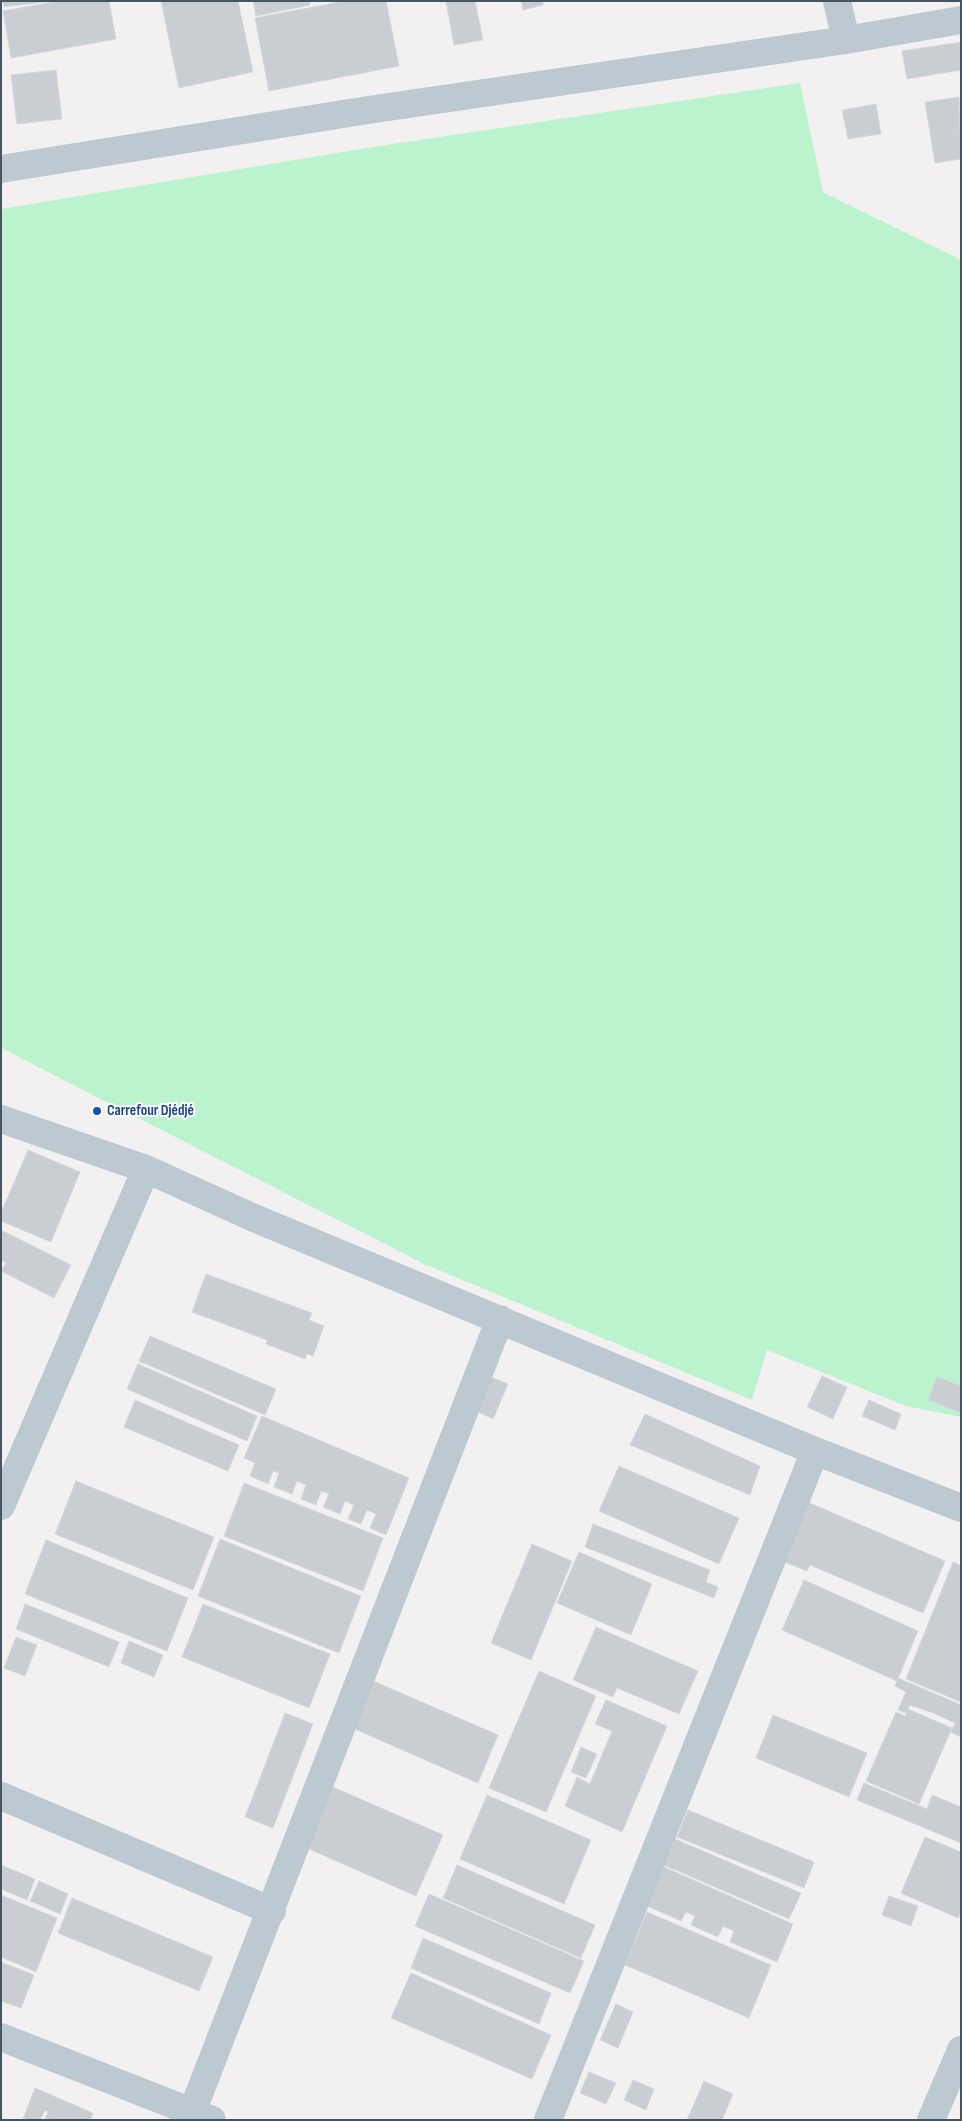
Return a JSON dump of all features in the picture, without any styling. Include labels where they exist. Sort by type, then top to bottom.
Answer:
[{"type":"street","points":[[837,1],[846,40]]},
{"type":"street","points":[[1,169],[368,110],[846,40],[961,20]]},
{"type":"street","points":[[1,1119],[146,1169],[254,1218],[815,1451],[961,1508]]},
{"type":"street","points":[[1,1506],[146,1169]]},
{"type":"street","points":[[1,2037],[202,2116],[272,1911],[500,1319]]},
{"type":"street","points":[[548,2120],[815,1451]]},
{"type":"street","points":[[1,1796],[272,1911]]},
{"type":"street","points":[[931,2120],[961,2050]]},
{"type":"green space","points":[[800,83],[823,192],[961,260],[961,1417],[906,1406],[767,1350],[752,1400],[424,1264],[1,1048],[1,209],[360,149]]},
{"type":"building","points":[[3,1],[51,1],[4,7]]},
{"type":"building","points":[[59,1],[109,1],[116,39],[11,58],[3,11]]},
{"type":"building","points":[[161,1],[238,1],[253,72],[179,88]]},
{"type":"building","points":[[253,1],[309,1],[310,5],[256,16]]},
{"type":"building","points":[[345,1],[386,1],[399,66],[269,91],[255,18]]},
{"type":"building","points":[[446,1],[475,1],[483,40],[454,45]]},
{"type":"building","points":[[521,1],[543,1],[543,5],[523,10]]},
{"type":"building","points":[[961,42],[961,70],[907,79],[902,51]]},
{"type":"building","points":[[56,70],[62,119],[17,124],[11,75]]},
{"type":"building","points":[[959,97],[961,159],[935,163],[925,102]]},
{"type":"building","points":[[876,104],[881,134],[848,139],[842,110]]},
{"type":"building","points":[[28,1150],[80,1172],[51,1242],[1,1221],[1,1213]]},
{"type":"building","points":[[1,1230],[71,1265],[54,1298],[1,1271],[6,1263],[1,1260]]},
{"type":"building","points":[[206,1274],[312,1313],[309,1320],[324,1326],[313,1356],[307,1354],[305,1359],[266,1344],[267,1340],[192,1312]]},
{"type":"building","points":[[150,1336],[276,1389],[265,1415],[139,1361]]},
{"type":"building","points":[[138,1364],[257,1416],[247,1441],[127,1389]]},
{"type":"building","points":[[822,1376],[847,1387],[833,1419],[807,1407]]},
{"type":"building","points":[[491,1377],[508,1384],[493,1419],[476,1411]]},
{"type":"building","points":[[937,1377],[961,1386],[961,1413],[928,1400]]},
{"type":"building","points":[[135,1400],[239,1445],[228,1471],[124,1427]]},
{"type":"building","points":[[869,1400],[901,1414],[895,1430],[862,1416]]},
{"type":"building","points":[[645,1414],[760,1466],[750,1495],[630,1445]]},
{"type":"building","points":[[262,1416],[409,1478],[386,1535],[370,1528],[376,1514],[367,1510],[361,1524],[348,1519],[354,1505],[345,1501],[340,1514],[323,1507],[329,1494],[321,1491],[316,1505],[301,1499],[306,1485],[297,1481],[292,1494],[274,1487],[279,1473],[273,1471],[268,1484],[250,1476],[255,1463],[244,1458]]},
{"type":"building","points":[[619,1466],[739,1518],[719,1564],[599,1511]]},
{"type":"building","points":[[76,1481],[214,1537],[193,1590],[55,1534]]},
{"type":"building","points":[[244,1483],[383,1538],[363,1591],[224,1536]]},
{"type":"building","points":[[805,1501],[945,1561],[923,1613],[810,1565],[807,1571],[780,1560]]},
{"type":"building","points":[[593,1524],[710,1570],[706,1582],[718,1587],[714,1598],[585,1547]]},
{"type":"building","points":[[220,1539],[361,1596],[339,1653],[198,1596]]},
{"type":"building","points":[[46,1540],[188,1598],[167,1651],[25,1594]]},
{"type":"building","points":[[532,1544],[572,1561],[531,1660],[491,1643]]},
{"type":"building","points":[[579,1552],[652,1584],[631,1635],[557,1603]]},
{"type":"building","points":[[953,1562],[961,1566],[961,1702],[906,1679]]},
{"type":"building","points":[[804,1580],[918,1631],[897,1681],[782,1630]]},
{"type":"building","points":[[25,1604],[119,1642],[109,1667],[16,1629]]},
{"type":"building","points":[[203,1604],[330,1654],[309,1708],[182,1657]]},
{"type":"building","points":[[596,1627],[698,1671],[679,1714],[617,1688],[613,1697],[573,1680]]},
{"type":"building","points":[[16,1637],[37,1645],[25,1676],[4,1668]]},
{"type":"building","points":[[129,1641],[163,1655],[154,1677],[121,1663]]},
{"type":"building","points":[[539,1671],[596,1696],[546,1812],[489,1788]]},
{"type":"building","points":[[898,1678],[961,1705],[961,1737],[951,1732],[955,1723],[933,1713],[910,1705],[906,1713],[898,1710],[906,1692],[895,1686]]},
{"type":"building","points":[[371,1680],[498,1735],[478,1783],[350,1727]]},
{"type":"building","points":[[606,1700],[667,1726],[622,1832],[565,1806],[577,1777],[590,1784],[612,1731],[595,1724]]},
{"type":"building","points":[[908,1709],[952,1728],[919,1804],[866,1781],[896,1712],[905,1716]]},
{"type":"building","points":[[285,1713],[313,1724],[273,1828],[245,1817]]},
{"type":"building","points":[[773,1715],[867,1753],[849,1797],[756,1758]]},
{"type":"building","points":[[581,1747],[597,1754],[586,1778],[571,1772]]},
{"type":"building","points":[[864,1783],[927,1809],[932,1795],[961,1807],[961,1843],[857,1800]]},
{"type":"building","points":[[326,1784],[443,1835],[416,1896],[300,1845]]},
{"type":"building","points":[[487,1795],[591,1840],[564,1904],[460,1859]]},
{"type":"building","points":[[688,1810],[814,1862],[804,1888],[677,1837]]},
{"type":"building","points":[[925,1837],[961,1852],[961,1912],[958,1918],[901,1893]]},
{"type":"building","points":[[675,1839],[801,1893],[789,1919],[664,1865]]},
{"type":"building","points":[[1,1865],[35,1879],[27,1900],[1,1889]]},
{"type":"building","points":[[457,1865],[595,1925],[581,1958],[443,1898]]},
{"type":"building","points":[[664,1867],[793,1924],[777,1962],[730,1942],[734,1931],[723,1926],[718,1937],[691,1925],[695,1916],[686,1912],[681,1921],[647,1906]]},
{"type":"building","points":[[39,1881],[68,1894],[60,1914],[30,1901]]},
{"type":"building","points":[[429,1894],[584,1961],[570,1993],[415,1926]]},
{"type":"building","points":[[1,1895],[57,1918],[36,1972],[1,1957]]},
{"type":"building","points":[[889,1896],[918,1906],[911,1926],[882,1915]]},
{"type":"building","points":[[72,1898],[213,1957],[199,1991],[58,1933]]},
{"type":"building","points":[[647,1912],[771,1965],[749,2018],[625,1965]]},
{"type":"building","points":[[423,1938],[551,1993],[539,2024],[411,1968]]},
{"type":"building","points":[[1,1962],[34,1975],[21,2008],[1,2001]]},
{"type":"building","points":[[411,1973],[551,2035],[532,2079],[391,2018]]},
{"type":"building","points":[[616,2004],[633,2012],[618,2048],[600,2040]]},
{"type":"building","points":[[589,2072],[616,2083],[606,2104],[580,2093]]},
{"type":"building","points":[[633,2080],[654,2089],[646,2110],[624,2100]]},
{"type":"building","points":[[704,2081],[733,2094],[722,2120],[687,2120]]},
{"type":"building","points":[[35,2088],[93,2113],[90,2120],[45,2120],[48,2112],[45,2110],[40,2120],[23,2119]]},
{"type":"place","name":"Carrefour Djédjé","points":[[97,1111]]}]
